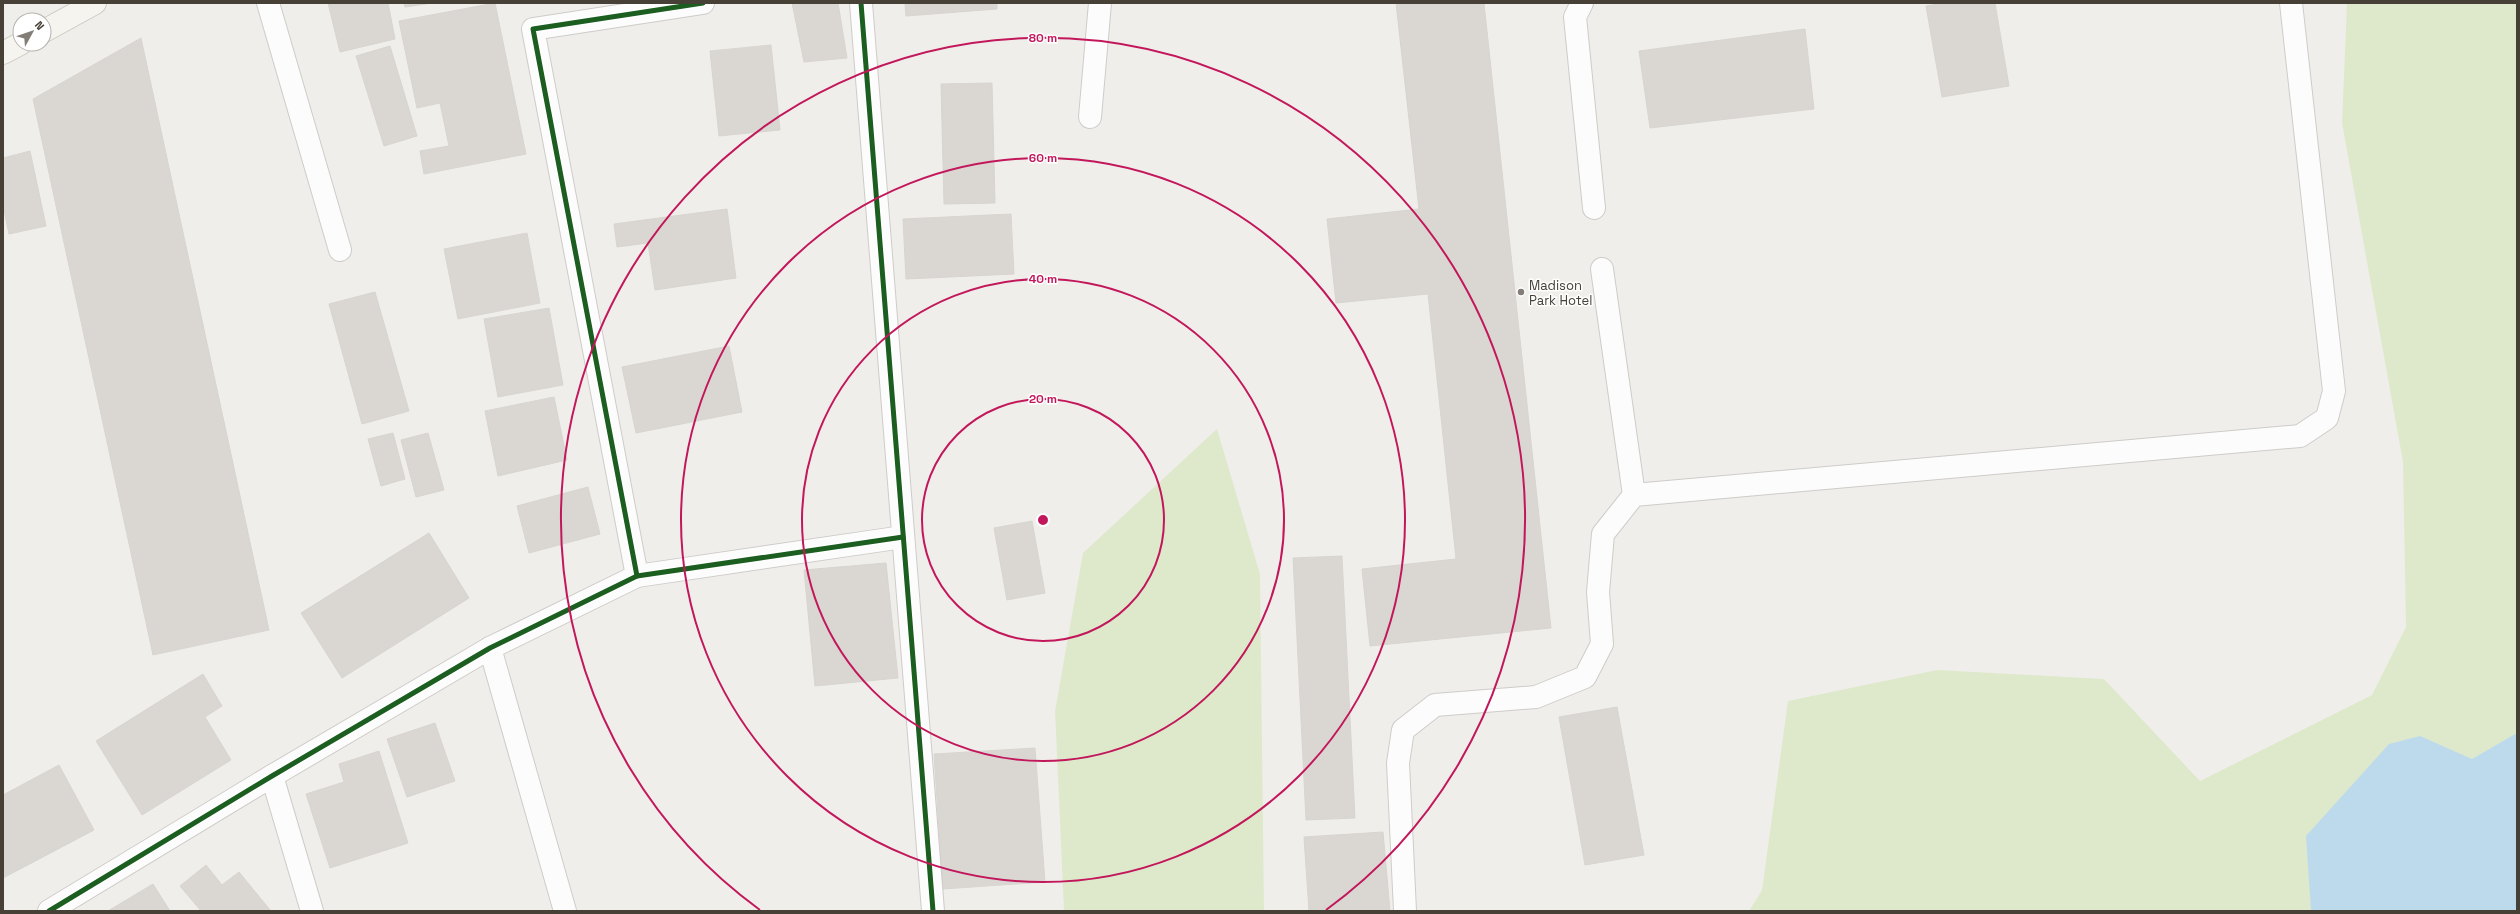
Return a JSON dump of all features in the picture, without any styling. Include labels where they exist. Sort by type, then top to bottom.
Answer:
[{"type":"main road","points":[[52,27],[95,3]]},
{"type":"main road","points":[[3,53],[12,48]]},
{"type":"street","points":[[268,3],[340,250]]},
{"type":"street","points":[[638,576],[533,29],[703,3]]},
{"type":"street","points":[[861,3],[933,911]]},
{"type":"street","points":[[1090,117],[1100,3]]},
{"type":"street","points":[[1582,3],[1575,17],[1594,208]]},
{"type":"street","points":[[1405,911],[1398,763],[1403,730],[1435,705],[1536,698],[1585,677],[1602,644],[1598,592],[1603,534],[1634,495],[2300,436],[2327,418],[2334,391],[2291,3]]},
{"type":"street","points":[[1602,269],[1634,495]]},
{"type":"street","points":[[49,911],[272,776],[490,648],[638,576],[903,537]]},
{"type":"street","points":[[490,648],[565,911]]},
{"type":"street","points":[[272,776],[312,911]]},
{"type":"green space","points":[[2347,3],[2514,3],[2517,6],[2517,911],[1749,911],[1762,890],[1788,701],[1937,670],[2104,679],[2200,781],[2372,695],[2406,627],[2403,462],[2342,123]]},
{"type":"green space","points":[[1217,429],[1260,574],[1264,911],[1064,911],[1055,711],[1083,553]]},
{"type":"water","points":[[2517,733],[2517,911],[2311,911],[2306,836],[2389,744],[2420,736],[2472,759]]},
{"type":"building","points":[[328,3],[388,3],[395,39],[340,52]]},
{"type":"building","points":[[404,3],[432,3],[405,7]]},
{"type":"building","points":[[495,3],[526,154],[424,174],[420,151],[449,146],[440,103],[417,108],[399,21]]},
{"type":"building","points":[[792,3],[838,3],[847,58],[804,62]]},
{"type":"building","points":[[905,3],[997,3],[997,9],[906,16]]},
{"type":"building","points":[[1396,3],[1484,3],[1551,628],[1370,646],[1362,569],[1456,559],[1428,294],[1336,303],[1327,219],[1419,209]]},
{"type":"building","points":[[1944,3],[1995,3],[2009,86],[1942,97],[1926,6]]},
{"type":"building","points":[[1805,29],[1814,109],[1650,128],[1639,51]]},
{"type":"building","points":[[141,38],[269,630],[153,655],[33,99]]},
{"type":"building","points":[[771,45],[780,130],[719,136],[710,51]]},
{"type":"building","points":[[390,46],[417,136],[384,146],[356,56]]},
{"type":"building","points":[[992,83],[995,203],[944,204],[941,84]]},
{"type":"building","points":[[30,151],[46,226],[9,234],[3,205],[3,158]]},
{"type":"building","points":[[727,209],[736,278],[655,290],[648,243],[617,247],[614,224]]},
{"type":"building","points":[[1011,214],[1014,274],[906,279],[903,219]]},
{"type":"building","points":[[527,233],[540,303],[458,319],[444,249]]},
{"type":"building","points":[[375,292],[409,411],[362,424],[329,304]]},
{"type":"building","points":[[549,308],[563,385],[498,397],[484,319]]},
{"type":"building","points":[[729,346],[742,412],[636,433],[622,367]]},
{"type":"building","points":[[554,397],[567,460],[498,476],[485,411]]},
{"type":"building","points":[[393,433],[405,479],[381,486],[368,439]]},
{"type":"building","points":[[428,433],[444,490],[416,497],[401,440]]},
{"type":"building","points":[[588,487],[600,534],[529,553],[517,506]]},
{"type":"building","points":[[1032,521],[1045,593],[1007,600],[994,528]]},
{"type":"building","points":[[429,533],[469,598],[342,678],[301,613]]},
{"type":"building","points":[[1342,556],[1355,818],[1306,820],[1293,558]]},
{"type":"building","points":[[886,563],[898,678],[815,686],[804,570]]},
{"type":"building","points":[[203,674],[222,706],[205,717],[231,760],[142,815],[96,741]]},
{"type":"building","points":[[1617,707],[1644,855],[1585,865],[1559,717]]},
{"type":"building","points":[[435,723],[455,781],[407,797],[387,739]]},
{"type":"building","points":[[1035,748],[1045,882],[943,889],[934,754]]},
{"type":"building","points":[[379,751],[408,843],[330,868],[306,794],[344,782],[339,764]]},
{"type":"building","points":[[59,765],[94,830],[3,878],[3,795]]},
{"type":"building","points":[[1383,832],[1390,911],[1309,911],[1304,837]]},
{"type":"building","points":[[206,865],[222,885],[239,872],[271,911],[201,911],[180,886]]},
{"type":"building","points":[[153,884],[170,911],[108,911]]},
{"type":"cycle path","points":[[637,576],[533,29],[703,3]]},
{"type":"cycle path","points":[[861,3],[933,911]]},
{"type":"cycle path","points":[[49,911],[272,776],[490,648],[637,576],[903,537]]},
{"type":"place","name":"Madison Park Hotel","points":[[1521,292]]}]
